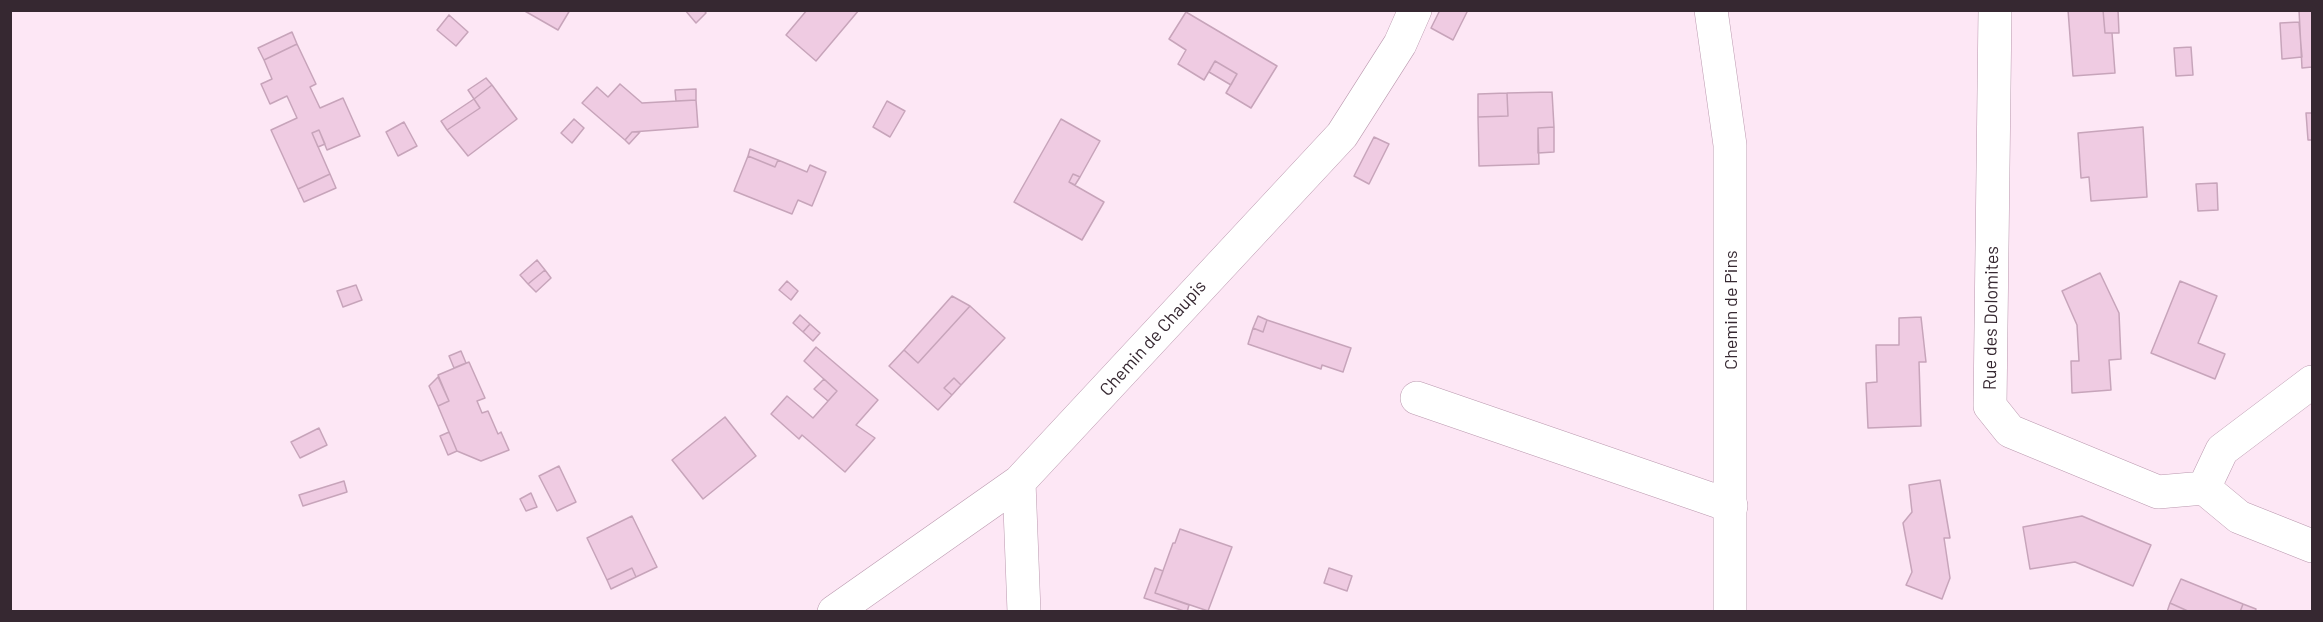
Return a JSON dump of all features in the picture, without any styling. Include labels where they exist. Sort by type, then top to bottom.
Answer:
[{"type":"street","name":"Chemin de Chaupis","points":[[834,612],[1018,482],[1342,135],[1400,44],[1415,10]]},
{"type":"street","name":"Chemin de Pins","points":[[1711,10],[1731,145],[1730,612]]},
{"type":"street","name":"Rue des Dolomites","points":[[1995,10],[1990,406],[2010,430],[2158,492],[2204,488]]},
{"type":"street","points":[[2313,382],[2222,450],[2204,488],[2239,517],[2313,546]]},
{"type":"street","points":[[1417,398],[1731,506]]},
{"type":"street","points":[[1018,482],[1024,612]]},
{"type":"building","points":[[523,10],[570,10],[558,30]]},
{"type":"building","points":[[685,10],[704,10],[706,13],[696,23]]},
{"type":"building","points":[[807,10],[859,10],[816,61],[786,35]]},
{"type":"building","points":[[1440,10],[1468,10],[1453,40],[1431,28]]},
{"type":"building","points":[[2068,10],[2103,10],[2105,33],[2112,33],[2115,73],[2073,76]]},
{"type":"building","points":[[2103,10],[2118,10],[2119,33],[2105,33]]},
{"type":"building","points":[[2299,10],[2312,10],[2312,67],[2302,68]]},
{"type":"building","points":[[1186,12],[1277,66],[1251,108],[1226,93],[1237,74],[1215,61],[1204,80],[1178,64],[1186,50],[1169,39]]},
{"type":"building","points":[[449,15],[468,32],[456,46],[437,30]]},
{"type":"building","points":[[2299,22],[2302,57],[2282,59],[2280,23]]},
{"type":"building","points":[[292,32],[297,44],[264,60],[258,48]]},
{"type":"building","points":[[297,44],[316,84],[310,87],[320,108],[343,98],[360,136],[327,150],[319,130],[312,133],[330,174],[298,189],[271,130],[297,118],[287,96],[270,104],[261,84],[272,79],[264,60]]},
{"type":"building","points":[[2191,47],[2193,75],[2176,76],[2174,48]]},
{"type":"building","points":[[1215,61],[1237,74],[1231,85],[1209,72]]},
{"type":"building","points":[[486,78],[492,85],[474,99],[468,90]]},
{"type":"building","points":[[620,84],[642,103],[696,100],[698,127],[632,132],[625,140],[582,103],[597,87],[608,97]]},
{"type":"building","points":[[492,85],[517,119],[468,156],[447,130],[480,108],[474,99]]},
{"type":"building","points":[[696,89],[696,100],[676,101],[675,90]]},
{"type":"building","points":[[1552,92],[1554,127],[1538,128],[1539,164],[1479,166],[1478,117],[1508,116],[1507,93]]},
{"type":"building","points":[[1507,93],[1508,116],[1478,117],[1478,94]]},
{"type":"building","points":[[474,99],[480,108],[447,130],[441,121]]},
{"type":"building","points":[[887,101],[905,111],[890,137],[873,127]]},
{"type":"building","points":[[2306,113],[2312,113],[2312,140],[2308,140]]},
{"type":"building","points":[[574,119],[584,128],[572,143],[561,133]]},
{"type":"building","points":[[1061,119],[1100,141],[1080,177],[1073,174],[1069,182],[1104,202],[1082,240],[1014,202]]},
{"type":"building","points":[[404,122],[417,146],[398,156],[386,132]]},
{"type":"building","points":[[1554,127],[1554,152],[1538,153],[1538,128]]},
{"type":"building","points":[[2143,127],[2147,197],[2091,201],[2089,177],[2081,178],[2078,133]]},
{"type":"building","points":[[319,130],[325,144],[318,147],[312,133]]},
{"type":"building","points":[[632,132],[640,132],[629,144],[625,140]]},
{"type":"building","points":[[1374,137],[1389,144],[1369,184],[1354,176]]},
{"type":"building","points":[[750,149],[778,160],[775,167],[748,156]]},
{"type":"building","points":[[748,156],[775,167],[778,160],[807,172],[810,165],[826,172],[812,206],[798,200],[792,214],[734,191]]},
{"type":"building","points":[[330,174],[336,188],[304,202],[298,189]]},
{"type":"building","points":[[1073,174],[1080,177],[1075,185],[1069,182]]},
{"type":"building","points":[[2217,183],[2218,210],[2198,211],[2196,184]]},
{"type":"building","points":[[537,260],[545,270],[528,284],[520,275]]},
{"type":"building","points":[[545,270],[551,278],[536,292],[528,284]]},
{"type":"building","points":[[2100,273],[2119,313],[2121,359],[2109,360],[2111,390],[2072,393],[2071,361],[2079,361],[2077,325],[2062,291]]},
{"type":"building","points":[[787,281],[798,291],[791,300],[779,290]]},
{"type":"building","points":[[2180,281],[2217,296],[2198,343],[2225,354],[2215,379],[2151,353]]},
{"type":"building","points":[[356,285],[362,300],[343,307],[337,291]]},
{"type":"building","points":[[952,296],[970,306],[918,363],[904,350]]},
{"type":"building","points":[[970,306],[1005,338],[961,385],[954,378],[944,388],[952,395],[938,410],[889,366],[904,350],[918,363]]},
{"type":"building","points":[[800,315],[810,324],[803,332],[793,323]]},
{"type":"building","points":[[1258,316],[1267,320],[1263,332],[1253,328]]},
{"type":"building","points":[[1921,317],[1926,362],[1919,362],[1921,426],[1868,428],[1866,383],[1877,382],[1876,345],[1899,345],[1899,318]]},
{"type":"building","points":[[1267,320],[1351,348],[1343,372],[1322,365],[1321,369],[1248,344],[1253,328],[1263,332]]},
{"type":"building","points":[[810,324],[820,333],[813,341],[803,332]]},
{"type":"building","points":[[816,347],[878,400],[856,425],[875,438],[845,472],[802,435],[799,439],[771,414],[787,396],[813,418],[837,391],[804,361]]},
{"type":"building","points":[[461,351],[466,363],[454,368],[449,356]]},
{"type":"building","points":[[469,362],[485,398],[477,401],[482,413],[488,411],[498,434],[501,432],[509,450],[481,461],[457,451],[438,406],[449,401],[438,375]]},
{"type":"building","points":[[438,377],[449,401],[438,406],[429,386]]},
{"type":"building","points":[[954,378],[961,385],[952,395],[944,388]]},
{"type":"building","points":[[824,379],[837,391],[828,401],[814,389]]},
{"type":"building","points":[[725,417],[756,456],[703,499],[672,460]]},
{"type":"building","points":[[319,428],[327,445],[300,458],[291,442]]},
{"type":"building","points":[[449,432],[457,451],[448,455],[440,436]]},
{"type":"building","points":[[559,466],[576,502],[557,511],[539,476]]},
{"type":"building","points":[[1940,480],[1950,538],[1944,538],[1950,578],[1942,599],[1906,585],[1912,572],[1903,523],[1912,512],[1909,485]]},
{"type":"building","points":[[344,481],[347,492],[303,506],[299,495]]},
{"type":"building","points":[[531,493],[537,507],[526,511],[520,499]]},
{"type":"building","points":[[632,516],[657,567],[636,577],[632,568],[607,580],[587,538]]},
{"type":"building","points":[[2082,516],[2151,545],[2133,586],[2075,562],[2030,569],[2023,527]]},
{"type":"building","points":[[1180,529],[1232,547],[1208,611],[1155,593]]},
{"type":"building","points":[[632,568],[636,577],[611,589],[607,580]]},
{"type":"building","points":[[1155,568],[1163,571],[1155,593],[1189,605],[1187,612],[1144,598]]},
{"type":"building","points":[[1329,568],[1352,576],[1347,591],[1324,583]]},
{"type":"building","points":[[2181,579],[2243,604],[2240,612],[2190,612],[2170,603]]},
{"type":"building","points":[[2170,603],[2190,612],[2167,612]]},
{"type":"building","points":[[2243,604],[2256,609],[2255,612],[2240,612]]}]
